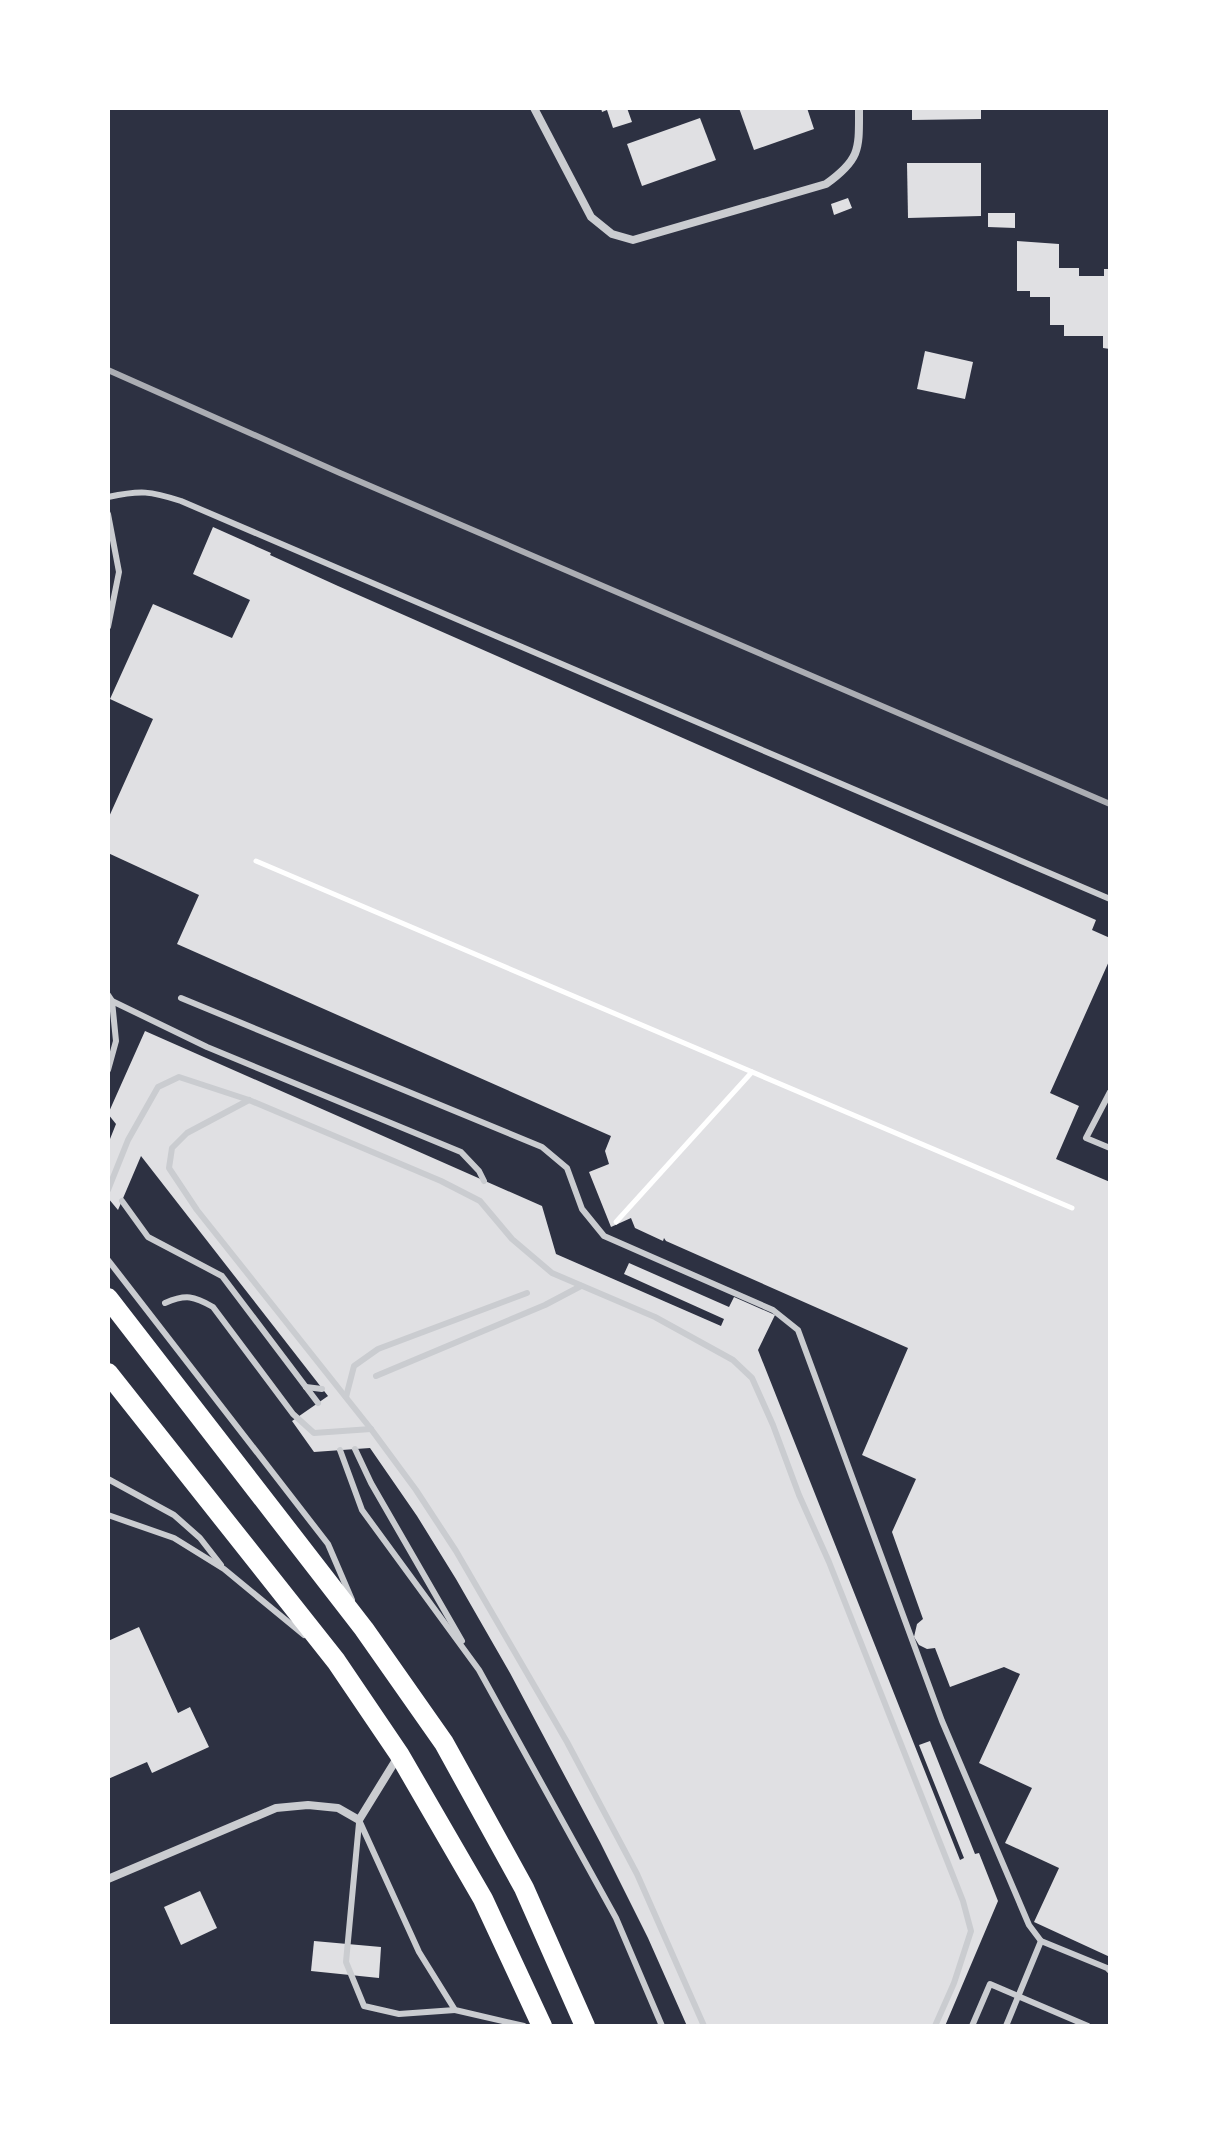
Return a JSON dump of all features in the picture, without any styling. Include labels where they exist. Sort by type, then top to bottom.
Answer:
[{"type":"main road","points":[[108,1298],[364,1629],[444,1743],[524,1888],[585,2026]]},
{"type":"main road","points":[[108,1373],[336,1661],[399,1754],[483,1899],[542,2026]]},
{"type":"street","points":[[534,108],[591,217],[612,234],[633,240],[826,184],[845,170],[859,145],[859,108]]},
{"type":"street","points":[[108,1879],[276,1808],[308,1805],[338,1808],[359,1820],[399,1754]]},
{"type":"lane","points":[[108,497],[151,492],[181,501],[1110,899]]},
{"type":"lane","points":[[108,514],[110,538],[119,572],[108,627]]},
{"type":"lane","points":[[181,998],[542,1147],[567,1168],[582,1209],[604,1236],[773,1310],[798,1330],[942,1721],[1029,1925],[1041,1941],[1110,1971]]},
{"type":"lane","points":[[108,1070],[116,1041],[109,999]]},
{"type":"lane","points":[[109,999],[207,1047],[461,1152],[484,1181]]},
{"type":"lane","points":[[108,1190],[128,1140],[158,1087],[179,1077],[249,1100],[441,1181],[480,1201],[512,1239],[552,1273],[655,1317],[733,1360],[752,1378],[829,1562],[967,1916],[971,1931],[954,1983],[935,2026]]},
{"type":"lane","points":[[1110,1092],[1086,1138],[1110,1148]]},
{"type":"lane","points":[[249,1100],[187,1133],[172,1148],[169,1168],[197,1210],[371,1429],[456,1551],[567,1742],[637,1874],[704,2026]]},
{"type":"lane","points":[[122,1201],[148,1237],[222,1276],[318,1403]]},
{"type":"lane","points":[[108,1260],[328,1544],[364,1629]]},
{"type":"lane","points":[[376,1376],[545,1305],[581,1286]]},
{"type":"lane","points":[[346,1397],[354,1366],[378,1349],[527,1293]]},
{"type":"lane","points":[[165,1303],[177,1298],[196,1297],[213,1307],[293,1414],[314,1433],[371,1429]]},
{"type":"lane","points":[[306,1387],[322,1389]]},
{"type":"lane","points":[[355,1449],[371,1483],[616,1918],[662,2026]]},
{"type":"lane","points":[[340,1450],[362,1510],[479,1670]]},
{"type":"lane","points":[[108,1479],[174,1515],[200,1538],[224,1569]]},
{"type":"lane","points":[[108,1515],[174,1538],[224,1569],[336,1661]]},
{"type":"lane","points":[[359,1820],[419,1952],[455,2010]]},
{"type":"lane","points":[[359,1820],[346,1962],[364,2006],[399,2014],[455,2010],[524,2026]]},
{"type":"lane","points":[[1006,2026],[1041,1941]]},
{"type":"lane","points":[[972,2026],[990,1984],[1088,2026]]},
{"type":"path","points":[[256,861],[1072,1208]]},
{"type":"path","points":[[611,1227],[752,1072]]},
{"type":"building","points":[[601,108],[627,108],[632,122],[613,128],[607,110],[602,112]]},
{"type":"building","points":[[739,108],[807,108],[814,129],[754,150]]},
{"type":"building","points":[[912,108],[981,108],[981,119],[912,120]]},
{"type":"building","points":[[700,118],[716,160],[642,186],[627,144]]},
{"type":"building","points":[[907,163],[981,163],[981,216],[908,218]]},
{"type":"building","points":[[848,198],[852,208],[834,215],[831,204]]},
{"type":"building","points":[[988,213],[1015,213],[1015,228],[988,227]]},
{"type":"building","points":[[1017,241],[1059,244],[1059,268],[1079,268],[1079,276],[1104,276],[1104,269],[1110,269],[1110,349],[1103,348],[1103,336],[1064,336],[1064,325],[1050,325],[1050,297],[1030,297],[1030,291],[1017,291]]},
{"type":"building","points":[[925,351],[973,362],[965,399],[917,389]]},
{"type":"building","points":[[213,527],[338,586],[1096,920],[1092,930],[1110,938],[1110,959],[1050,1093],[1079,1106],[1056,1159],[1110,1182],[1110,1957],[1034,1922],[1059,1868],[1005,1843],[1032,1788],[979,1763],[1020,1674],[1004,1667],[950,1687],[935,1648],[927,1649],[919,1645],[914,1637],[917,1624],[923,1619],[892,1532],[916,1479],[862,1455],[908,1348],[664,1238],[663,1241],[635,1228],[631,1218],[611,1227],[589,1172],[609,1164],[605,1151],[611,1136],[177,944],[199,895],[108,853],[108,819],[153,719],[110,699],[153,604],[232,638],[250,600],[193,574]]},
{"type":"building","points":[[145,1031],[542,1206],[556,1254],[721,1326],[724,1319],[624,1274],[629,1263],[729,1307],[734,1297],[775,1315],[758,1350],[960,1860],[964,1858],[919,1745],[930,1741],[975,1854],[979,1853],[998,1901],[945,2026],[687,2026],[600,1842],[510,1673],[417,1516],[370,1448],[314,1452],[292,1421],[328,1396],[141,1156],[118,1210],[108,1198],[108,1144],[116,1124],[108,1114]]},
{"type":"building","points":[[139,1627],[178,1713],[190,1707],[209,1747],[152,1773],[147,1762],[108,1779],[108,1641]]},
{"type":"building","points":[[200,1891],[217,1928],[181,1945],[164,1907]]},
{"type":"building","points":[[314,1941],[381,1947],[379,1978],[311,1971]]},
{"type":"railway","points":[[108,370],[1110,804]]}]
